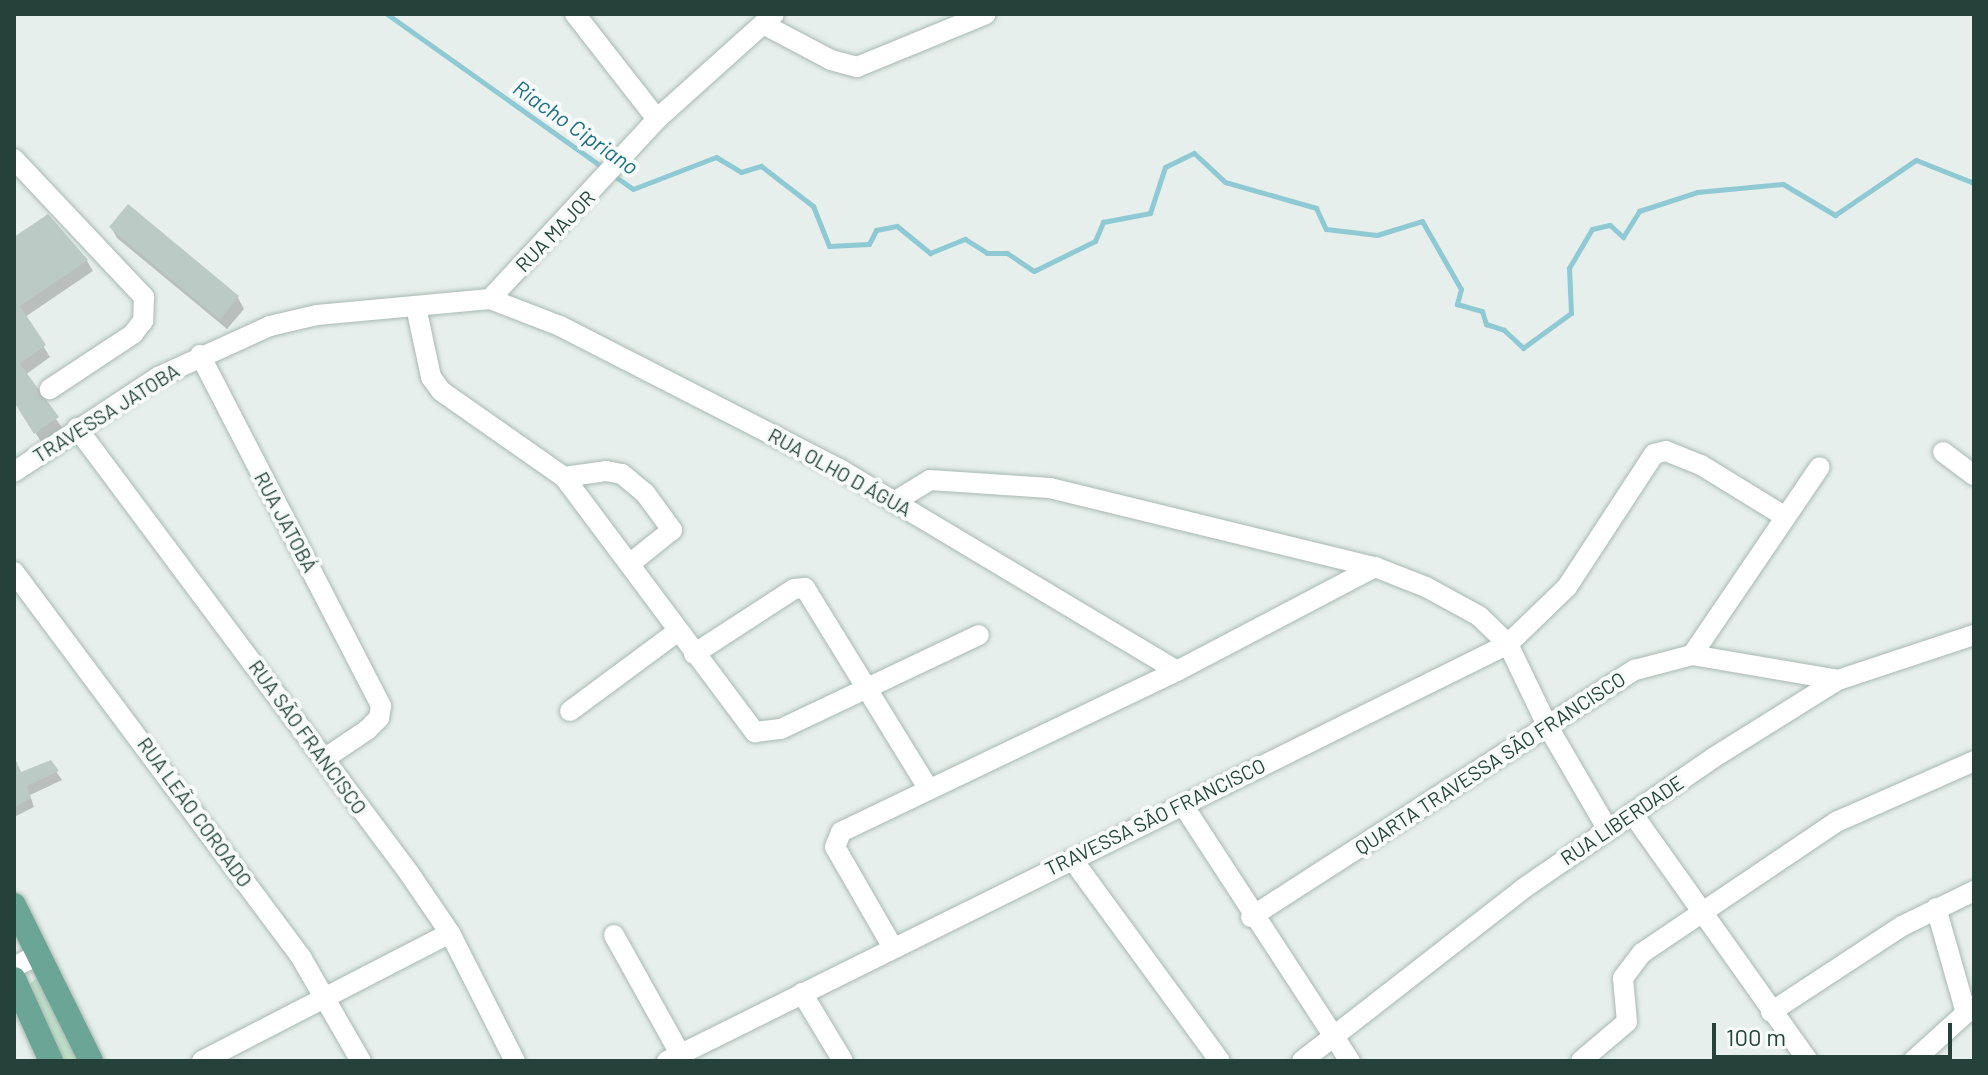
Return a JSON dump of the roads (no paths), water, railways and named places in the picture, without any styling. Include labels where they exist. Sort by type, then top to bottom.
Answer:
[{"type":"main road","points":[[14,905],[91,1061]]},
{"type":"main road","points":[[14,979],[51,1061]]},
{"type":"street","points":[[575,14],[657,119]]},
{"type":"street","points":[[769,19],[831,60],[857,67],[986,14]]},
{"type":"street","name":"RUA MAJOR","points":[[490,299],[657,119],[769,19]]},
{"type":"street","points":[[14,159],[144,297],[143,321],[133,334],[50,389]]},
{"type":"street","name":"TRAVESSA JATOBA","points":[[14,472],[77,428],[200,355],[295,319],[490,299]]},
{"type":"street","name":"RUA OLHO D ÁGUA","points":[[490,299],[608,350],[894,502],[1177,671]]},
{"type":"street","points":[[416,307],[431,377],[441,391],[564,477],[632,562],[694,654],[748,725],[761,734],[870,688],[979,635]]},
{"type":"street","name":"RUA JATOBÁ","points":[[200,355],[374,687],[381,706],[379,718],[324,759]]},
{"type":"street","name":"RUA SÃO FRANCISCO","points":[[77,428],[450,933],[515,1061]]},
{"type":"street","name":"TRAVESSA SÃO FRANCISCO","points":[[677,1059],[892,946],[1508,644],[1560,596],[1654,454],[1666,451],[1701,465],[1784,516]]},
{"type":"street","points":[[1943,452],[1974,475]]},
{"type":"street","points":[[1692,655],[1820,467]]},
{"type":"street","points":[[564,477],[606,471],[622,474],[645,493],[672,530],[632,562]]},
{"type":"street","points":[[894,502],[930,480],[1050,488],[1375,567],[1457,602],[1508,644],[1547,725],[1607,828]]},
{"type":"street","points":[[892,946],[835,847],[836,838],[928,788],[1177,671],[1375,567]]},
{"type":"street","name":"RUA LEÃO COROADO","points":[[14,572],[223,849],[328,999],[361,1061]]},
{"type":"street","points":[[694,654],[802,587],[870,688],[928,788]]},
{"type":"street","points":[[570,711],[678,631]]},
{"type":"street","name":"RUA LIBERDADE","points":[[1302,1061],[1607,828],[1838,680],[1974,635]]},
{"type":"street","name":"QUARTA TRAVESSA SÃO FRANCISCO","points":[[1251,917],[1635,670],[1692,655],[1838,680]]},
{"type":"street","points":[[1581,1061],[1627,1022],[1625,971],[1698,912],[1836,822],[1974,761]]},
{"type":"street","points":[[1183,805],[1251,917],[1350,1061]]},
{"type":"street","points":[[1632,813],[1698,912],[1805,1060]]},
{"type":"street","points":[[1072,859],[1220,1061]]},
{"type":"street","points":[[1771,1012],[1936,908],[1974,891]]},
{"type":"street","points":[[1913,1061],[1966,1013],[1936,908]]},
{"type":"street","points":[[202,1061],[328,999],[450,933]]},
{"type":"street","points":[[614,935],[677,1059]]},
{"type":"street","points":[[14,967],[38,955]]},
{"type":"street","points":[[802,993],[843,1061]]},
{"type":"waterway","name":"Riacho Cipriano","points":[[387,14],[605,169]]},
{"type":"waterway","name":"Riacho Cipriano","points":[[613,175],[633,189],[716,157],[741,172],[761,166],[813,206],[829,246],[869,244],[876,230],[897,226],[930,253],[965,239],[987,253],[1007,253],[1034,271],[1095,241],[1103,222],[1150,213],[1165,167],[1194,153],[1225,182],[1316,208],[1326,229],[1377,235],[1422,221],[1461,289],[1457,304],[1482,311],[1486,324],[1504,330],[1523,348],[1571,313],[1569,268],[1592,229],[1610,225],[1623,237],[1639,211],[1697,192],[1783,184],[1835,215],[1916,160],[1974,183]]}]
